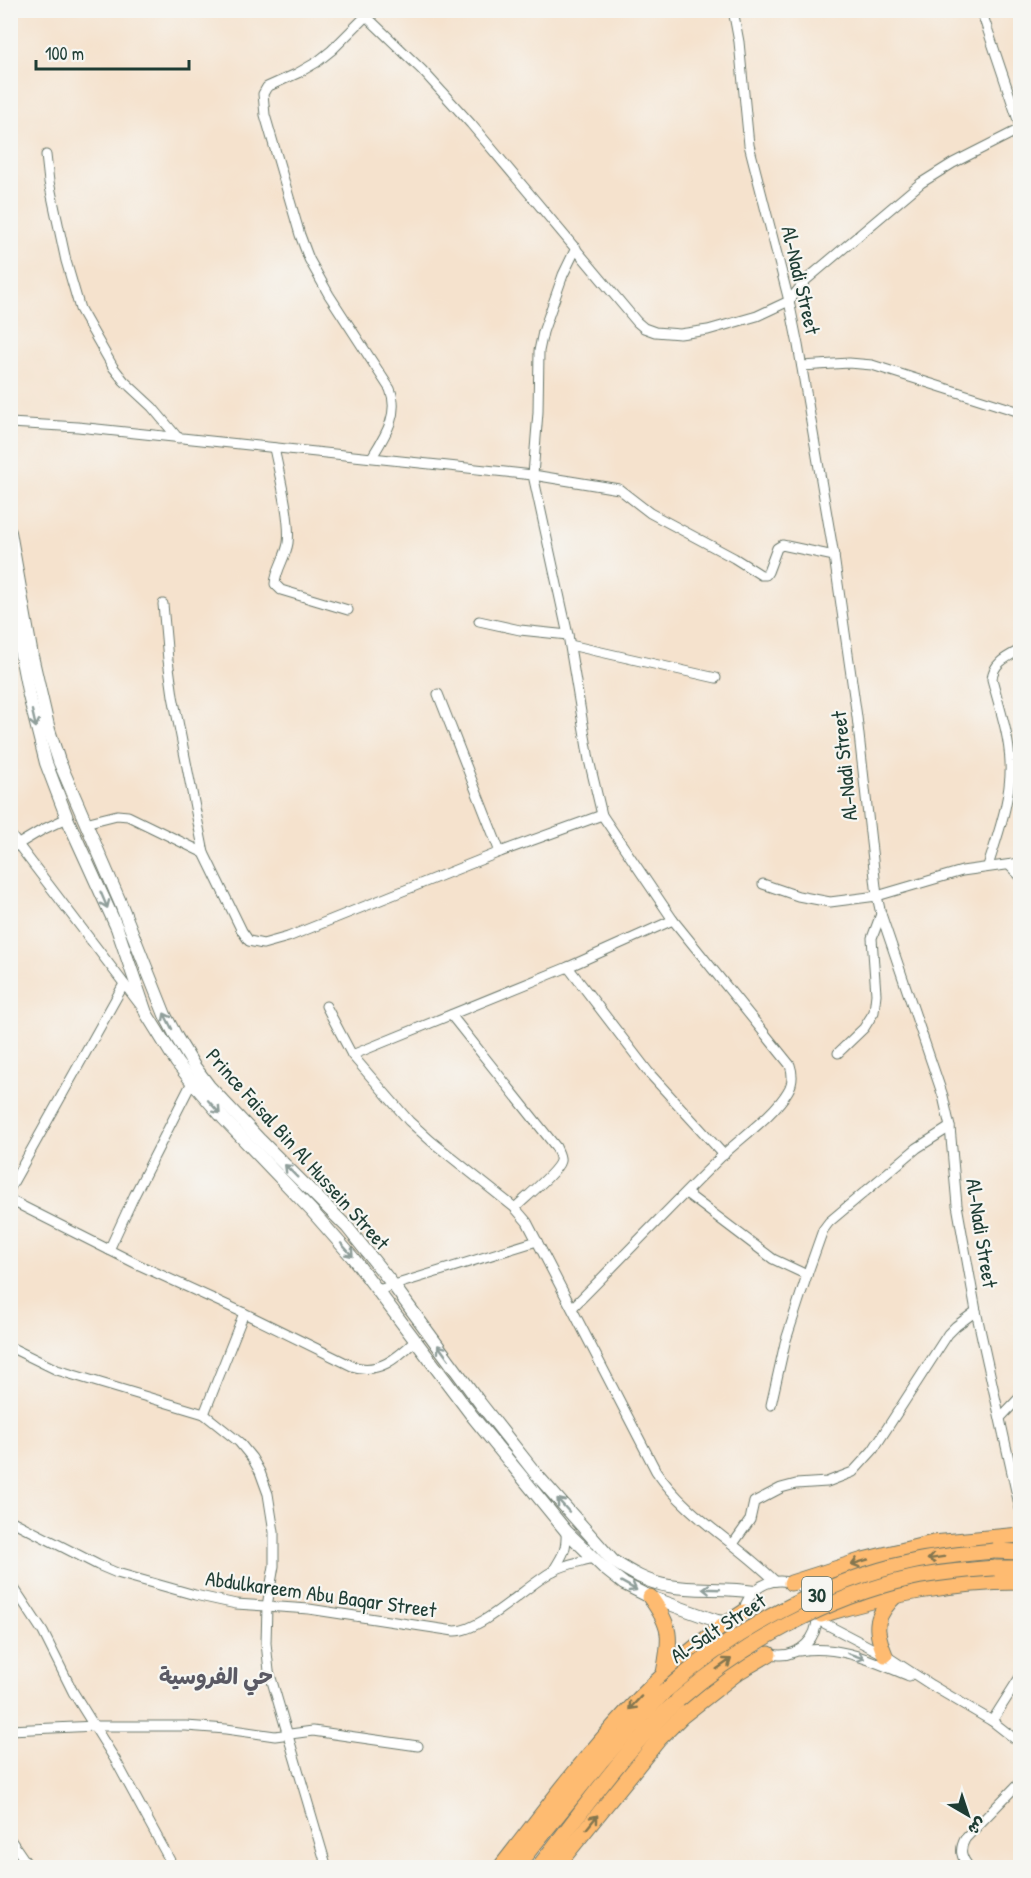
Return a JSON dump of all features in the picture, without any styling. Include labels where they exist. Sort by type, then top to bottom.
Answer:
[{"type":"main road","points":[[791,1582],[863,1560],[933,1543],[1020,1535]]},
{"type":"main road","name":"Al-Salt Street","points":[[515,1868],[601,1761],[651,1704],[685,1674],[725,1645],[794,1605],[857,1578],[911,1562],[942,1556],[994,1551],[1020,1552]]},
{"type":"main road","name":"Al-Salt Street","points":[[538,1868],[616,1768],[654,1724],[691,1689],[728,1661],[807,1616],[866,1591],[926,1575],[994,1568],[1020,1568]]},
{"type":"main road","points":[[818,1618],[898,1594],[946,1586],[1020,1582]]},
{"type":"main road","points":[[885,1655],[878,1635],[878,1618],[898,1594]]},
{"type":"main road","points":[[650,1597],[661,1611],[670,1636],[670,1648],[664,1672]]},
{"type":"main road","points":[[500,1868],[589,1754],[664,1672],[726,1623],[744,1619]]},
{"type":"main road","points":[[555,1868],[659,1739],[682,1716],[738,1672],[769,1654]]},
{"type":"street","name":"Al-Nadi Street","points":[[733,10],[739,42],[747,137],[789,301],[834,556],[857,717],[877,896],[881,914],[943,1096],[950,1127],[957,1205],[976,1311],[1020,1509]]},
{"type":"street","points":[[372,457],[388,427],[394,411],[394,400],[390,389],[329,295],[309,259],[265,115],[263,100],[267,87],[298,74],[317,62],[332,50],[365,13],[440,89],[495,151],[637,322],[644,328],[655,332],[680,334],[708,330],[757,316],[789,301],[806,280],[921,183],[953,163],[1020,128],[981,10]]},
{"type":"street","points":[[46,155],[49,182],[66,261],[80,309],[113,367],[178,438]]},
{"type":"street","points":[[572,1308],[724,1155],[763,1119],[791,1086],[792,1070],[674,920],[602,815],[589,760],[568,635],[533,475],[538,412],[539,351],[543,332],[563,275],[576,248]]},
{"type":"street","points":[[802,366],[849,363],[872,365],[1020,412]]},
{"type":"street","points":[[10,423],[78,427],[533,475],[618,489],[650,513],[761,575],[768,572],[777,549],[782,545],[834,556]]},
{"type":"street","points":[[274,448],[284,499],[288,541],[275,584],[281,590],[348,610]]},
{"type":"street","name":"Prince Faisal Bin Al Hussein Street","points":[[10,532],[32,656],[49,730],[59,761],[120,902],[165,1015],[194,1066],[209,1086],[253,1133],[347,1227],[536,1474],[614,1561],[629,1572],[668,1586],[737,1589],[754,1592]]},
{"type":"street","name":"Prince Faisal Bin Al Hussein Street","points":[[10,599],[35,723],[46,763],[67,818],[117,928],[146,1012],[163,1042],[192,1082],[353,1258],[473,1418],[566,1531],[624,1584],[650,1597],[726,1623]]},
{"type":"street","points":[[163,604],[173,696],[204,852],[246,938],[255,943],[263,944],[288,937],[500,852],[602,815]]},
{"type":"street","points":[[479,621],[520,630],[568,635]]},
{"type":"street","points":[[570,645],[716,678]]},
{"type":"street","points":[[988,866],[1003,814],[1011,764],[1010,751],[992,680],[993,673],[1004,659],[1020,650]]},
{"type":"street","points":[[438,694],[500,852]]},
{"type":"street","points":[[85,823],[117,815],[128,816],[204,852]]},
{"type":"street","points":[[15,847],[67,818]]},
{"type":"street","points":[[10,834],[15,847],[146,1012]]},
{"type":"street","points":[[81,848],[94,843]]},
{"type":"street","points":[[763,884],[815,900],[830,902],[877,896],[962,871],[1020,863]]},
{"type":"street","points":[[1009,865],[1020,876]]},
{"type":"street","points":[[838,1053],[864,1028],[874,1011],[876,988],[872,938],[881,914]]},
{"type":"street","points":[[352,1055],[568,967],[674,920]]},
{"type":"street","points":[[568,967],[650,1074],[724,1155]]},
{"type":"street","points":[[10,1188],[124,984]]},
{"type":"street","points":[[326,1006],[352,1055],[417,1130],[514,1208],[526,1222],[643,1447],[666,1485],[686,1506],[775,1581]]},
{"type":"street","points":[[451,1015],[556,1147],[560,1156],[560,1164],[553,1172],[514,1208]]},
{"type":"street","points":[[109,1250],[192,1082]]},
{"type":"street","points":[[771,1405],[785,1343],[825,1226],[908,1155],[950,1127]]},
{"type":"street","points":[[686,1193],[773,1259],[807,1275]]},
{"type":"street","points":[[10,1200],[358,1369],[373,1369],[386,1364],[416,1341]]},
{"type":"street","points":[[378,1290],[537,1241]]},
{"type":"street","points":[[733,1544],[750,1520],[754,1502],[781,1488],[796,1484],[827,1482],[853,1472],[889,1427],[944,1340],[956,1326],[976,1311]]},
{"type":"street","points":[[204,1414],[244,1313]]},
{"type":"street","points":[[10,1347],[57,1370],[204,1414],[225,1429],[252,1458],[260,1472],[273,1513],[274,1566],[267,1606],[266,1643],[269,1671],[327,1868]]},
{"type":"street","points":[[1001,1417],[1020,1397]]},
{"type":"street","name":"Abdulkareem Abu Baqar Street","points":[[10,1520],[117,1573],[212,1599],[309,1609],[458,1631],[485,1619],[553,1571],[593,1558]]},
{"type":"street","name":"Abdulkareem Abu Baqar Street","points":[[553,1571],[565,1551],[566,1531]]},
{"type":"street","points":[[10,1582],[38,1623],[73,1692],[96,1726],[174,1868]]},
{"type":"street","points":[[799,1651],[810,1641],[817,1627],[815,1604],[811,1597],[791,1582],[767,1583],[749,1598],[744,1619],[750,1641],[756,1646],[769,1654],[784,1656],[814,1649],[843,1651],[931,1685]]},
{"type":"street","points":[[818,1618],[885,1655],[992,1721],[1020,1743]]},
{"type":"street","points":[[992,1721],[1020,1677]]},
{"type":"street","points":[[10,1730],[96,1726],[207,1727],[268,1736],[321,1731],[418,1746]]},
{"type":"street","points":[[970,1868],[961,1855],[964,1839],[1020,1782]]},
{"type":"street","points":[[10,1839],[30,1868]]},
{"type":"district","name":"حي الفروسية","points":[[216,1676]]}]
